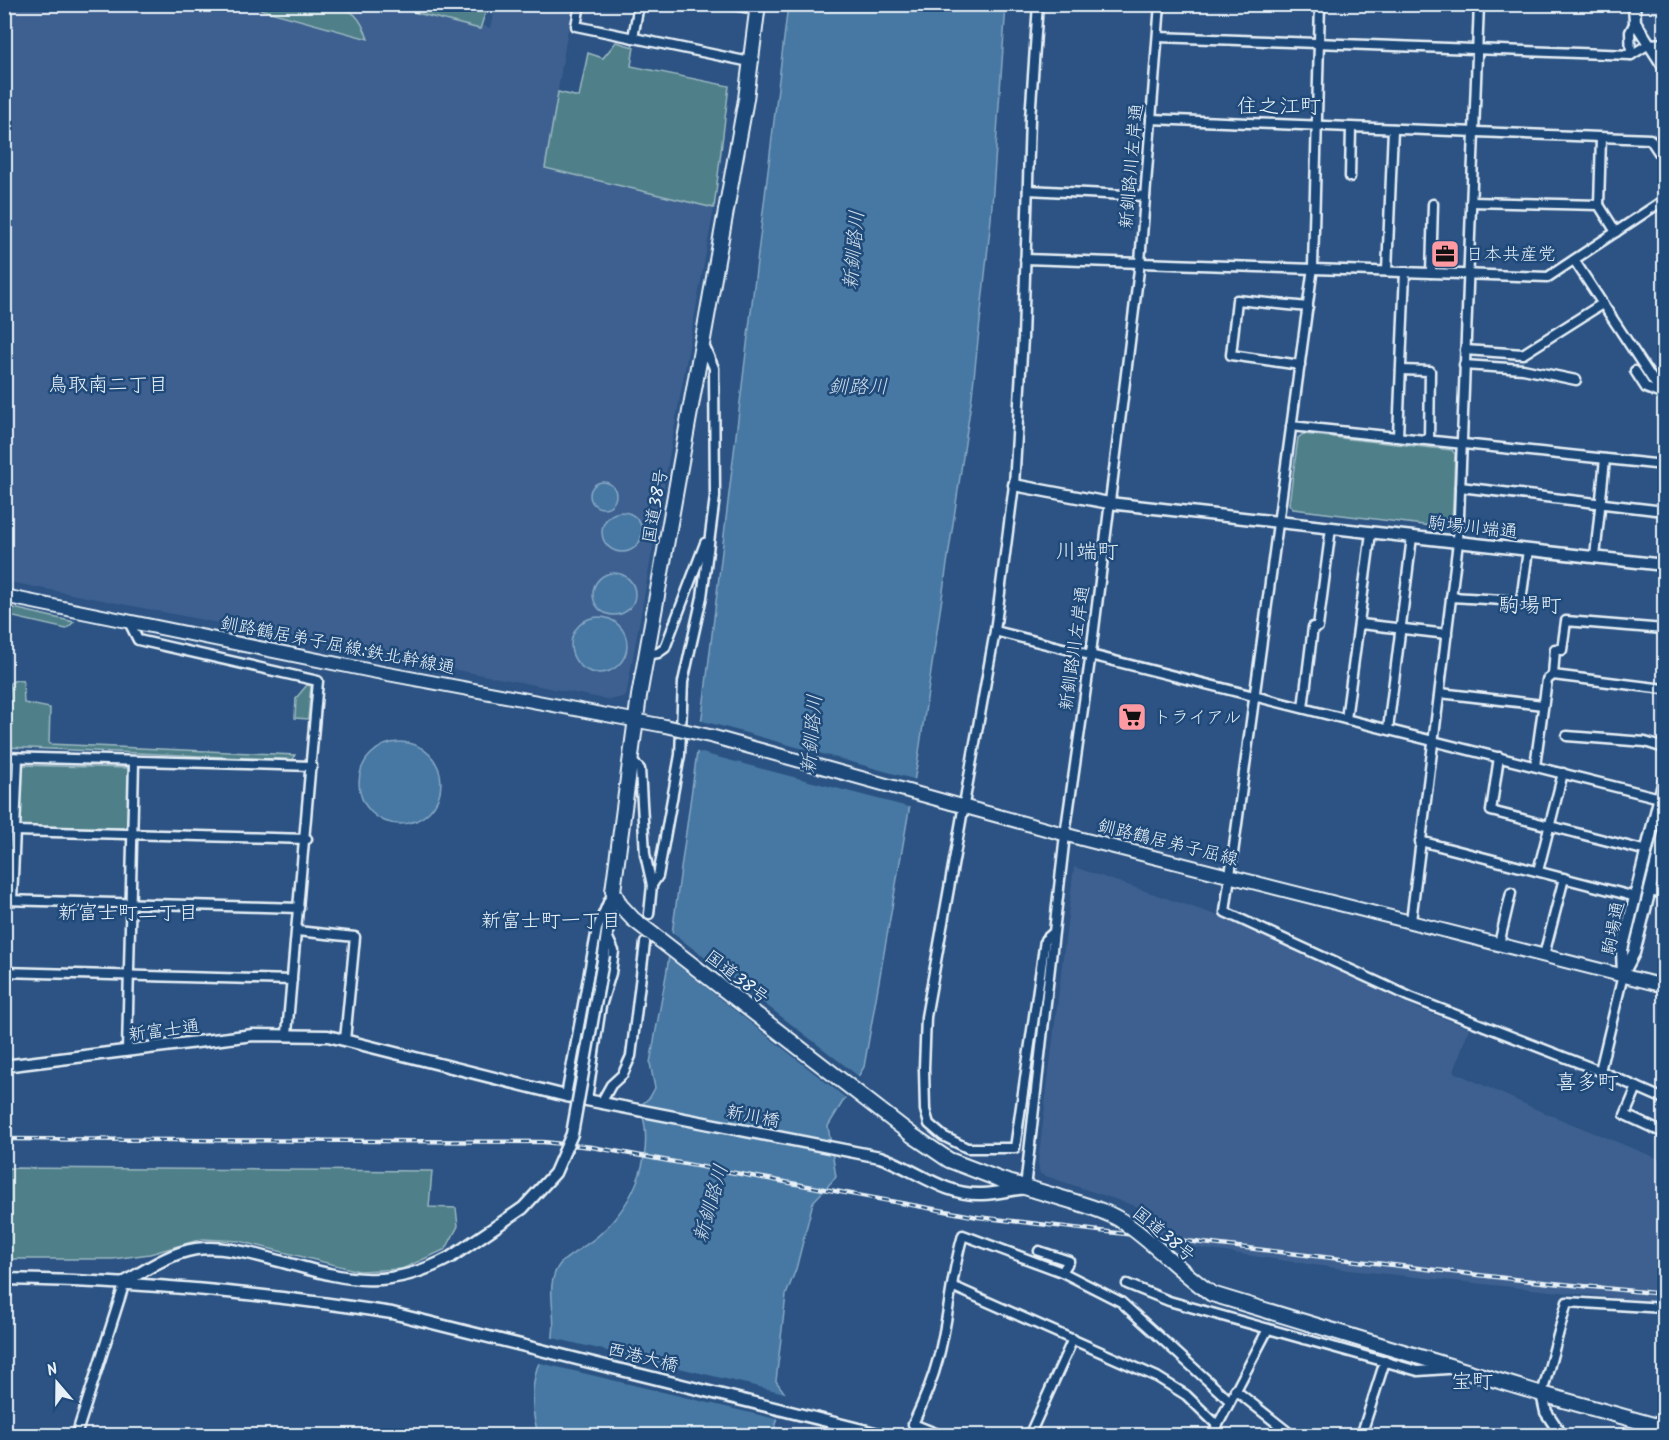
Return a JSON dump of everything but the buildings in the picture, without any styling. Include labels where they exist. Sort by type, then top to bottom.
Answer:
[{"type":"highway","name":"国道38号","points":[[757,7],[746,99],[635,720],[613,891],[620,905],[648,937],[949,1160],[1024,1188],[1075,1202],[1119,1220],[1140,1234],[1184,1274],[1212,1294],[1542,1394],[1665,1428]]},
{"type":"main road","name":"釧路鶴居弟子屈線:鉄北幹線通","points":[[4,596],[372,671],[665,726]]},
{"type":"main road","name":"釧路鶴居弟子屈線","points":[[665,726],[714,737],[1065,835],[1665,986]]},
{"type":"street","points":[[580,4],[576,26],[750,62]]},
{"type":"street","points":[[633,38],[639,4]]},
{"type":"street","points":[[727,4],[757,7]]},
{"type":"street","points":[[1038,4],[1014,485],[995,631],[926,1017],[924,1095],[929,1124],[943,1136],[968,1148],[1015,1148],[1045,940],[1053,933]]},
{"type":"street","name":"新釧路川左岸通","points":[[1024,1188],[1065,835],[1091,653],[1140,262],[1161,4]]},
{"type":"street","points":[[1320,4],[1313,267],[1225,912],[1410,997],[1600,1071],[1665,1099]]},
{"type":"street","points":[[1411,921],[1458,542],[1479,4]]},
{"type":"street","points":[[1634,4],[1635,22],[1665,67]]},
{"type":"street","points":[[1631,55],[1630,32],[1635,22]]},
{"type":"street","points":[[1158,37],[1477,51],[1631,55],[1649,44],[1665,43]]},
{"type":"street","points":[[1151,119],[1650,139],[1665,160]]},
{"type":"street","points":[[1350,177],[1351,128]]},
{"type":"street","points":[[1387,271],[1393,129]]},
{"type":"street","points":[[1601,138],[1599,205],[1616,232]]},
{"type":"street","points":[[1028,190],[1145,196]]},
{"type":"street","points":[[1025,259],[1313,267],[1548,277],[1665,200]]},
{"type":"street","points":[[1471,202],[1599,205]]},
{"type":"street","points":[[1431,273],[1433,204]]},
{"type":"street","points":[[1574,260],[1664,395]]},
{"type":"street","points":[[1398,436],[1405,272]]},
{"type":"street","points":[[1300,365],[1231,355],[1237,300],[1308,307]]},
{"type":"street","points":[[1465,350],[1523,354],[1602,304]]},
{"type":"street","points":[[652,885],[658,876],[680,755],[684,682],[702,597],[715,497],[714,368],[703,343]]},
{"type":"street","points":[[1523,354],[1523,369]]},
{"type":"street","points":[[1464,365],[1523,369],[1576,380]]},
{"type":"street","points":[[1401,370],[1430,371],[1429,440]]},
{"type":"street","points":[[1635,371],[1646,388],[1664,395]]},
{"type":"street","points":[[1291,426],[1665,465]]},
{"type":"street","points":[[1595,557],[1605,459]]},
{"type":"street","name":"駒場川端通","points":[[1014,485],[1109,503],[1665,565]]},
{"type":"street","points":[[1460,486],[1665,511]]},
{"type":"street","points":[[646,656],[658,653],[665,648],[710,528]]},
{"type":"street","points":[[1303,708],[1313,627],[1318,627],[1331,528]]},
{"type":"street","points":[[1346,719],[1361,624],[1371,533]]},
{"type":"street","points":[[1388,729],[1412,537]]},
{"type":"street","points":[[1451,597],[1521,602],[1528,550]]},
{"type":"street","points":[[1535,766],[1547,680],[1553,675],[1556,649],[1562,650],[1566,621],[1665,629]]},
{"type":"street","points":[[129,622],[138,640],[318,681],[307,839],[287,1034]]},
{"type":"street","points":[[1361,624],[1447,634]]},
{"type":"street","points":[[995,631],[1091,653],[1662,799]]},
{"type":"street","points":[[1553,675],[1665,689]]},
{"type":"street","points":[[1440,693],[1543,705]]},
{"type":"street","points":[[1567,736],[1645,742],[1665,748]]},
{"type":"street","points":[[1499,757],[1491,811],[1647,851]]},
{"type":"street","points":[[4,758],[312,766]]},
{"type":"street","points":[[18,758],[16,831],[8,900],[299,908]]},
{"type":"street","points":[[631,760],[640,769],[645,854],[652,885],[649,914]]},
{"type":"street","points":[[127,1051],[134,762]]},
{"type":"street","points":[[1538,871],[1563,773]]},
{"type":"street","name":"駒場通","points":[[1623,975],[1622,950],[1665,780]]},
{"type":"street","points":[[16,831],[307,839]]},
{"type":"street","name":"駒場通","points":[[1623,975],[1634,953],[1665,834]]},
{"type":"street","points":[[1420,841],[1636,897]]},
{"type":"street","points":[[1544,956],[1564,878]]},
{"type":"street","points":[[76,1436],[125,1282],[161,1261],[195,1249],[220,1248],[248,1252],[327,1274],[368,1281],[406,1277],[451,1257],[523,1208],[555,1173],[572,1134],[613,891]]},
{"type":"street","points":[[566,1096],[597,929],[613,891]]},
{"type":"street","points":[[1651,891],[1665,894]]},
{"type":"street","points":[[1499,944],[1511,893]]},
{"type":"street","points":[[297,931],[355,937],[345,1040]]},
{"type":"street","points":[[587,1100],[601,1006],[611,973],[614,951],[607,936]]},
{"type":"street","points":[[601,1103],[612,1085],[623,1074],[631,1056],[648,937]]},
{"type":"street","points":[[4,972],[292,980]]},
{"type":"street","points":[[1600,1071],[1623,975]]},
{"type":"street","name":"新富士通","points":[[4,1066],[287,1034],[328,1036],[566,1096]]},
{"type":"street","points":[[1637,1087],[1625,1115],[1665,1133]]},
{"type":"street","name":"新川橋","points":[[566,1096],[880,1157],[899,1163],[945,1188],[959,1192],[981,1194],[1024,1188]]},
{"type":"street","points":[[942,1436],[913,1424],[927,1393],[938,1357],[952,1286],[953,1269],[963,1234],[1062,1272],[1121,1302],[1230,1401]]},
{"type":"street","points":[[1039,1251],[1068,1261],[1062,1272]]},
{"type":"street","name":"西港大橋","points":[[4,1279],[125,1282],[308,1300],[392,1313],[886,1436]]},
{"type":"street","points":[[1127,1284],[1169,1301],[1418,1371],[1456,1368]]},
{"type":"street","points":[[952,1286],[1170,1384],[1186,1395],[1217,1425]]},
{"type":"street","points":[[1562,1436],[1546,1412],[1542,1394],[1567,1302],[1638,1304],[1665,1308]]},
{"type":"street","points":[[1212,1436],[1268,1329]]},
{"type":"street","points":[[1029,1436],[1073,1339]]},
{"type":"street","points":[[1361,1436],[1384,1361]]},
{"type":"street","points":[[1235,1390],[1293,1436]]},
{"type":"shaded area","points":[[416,4],[490,28],[496,5],[572,5],[545,168],[714,208],[626,696],[610,700],[5,581],[4,5]]},
{"type":"shaded area","points":[[1074,867],[1222,917],[1419,1009],[1469,1028],[1454,1072],[1540,1111],[1664,1161],[1664,1303],[1349,1270],[1157,1242],[1159,1214],[1040,1174],[1038,1163]]},
{"type":"green space","points":[[319,4],[347,10],[360,20],[368,39],[245,5]]},
{"type":"green space","points":[[411,4],[488,5],[480,29],[409,11]]},
{"type":"green space","points":[[616,42],[634,47],[631,66],[729,86],[714,208],[545,168],[558,92],[579,97],[588,53],[603,58]]},
{"type":"green space","points":[[1303,434],[1452,450],[1455,454],[1452,525],[1448,528],[1293,509],[1289,504],[1298,438]]},
{"type":"green space","points":[[5,606],[74,622],[66,629],[5,615]]},
{"type":"green space","points":[[16,680],[23,681],[24,703],[50,708],[49,744],[295,755],[293,760],[6,747],[10,683]]},
{"type":"green space","points":[[307,685],[311,686],[308,719],[295,718],[296,698]]},
{"type":"green space","points":[[20,765],[130,768],[128,828],[18,826]]},
{"type":"green space","points":[[5,1168],[432,1171],[429,1207],[456,1208],[458,1226],[446,1249],[402,1269],[359,1271],[239,1241],[202,1239],[150,1254],[113,1259],[5,1259]]},
{"type":"water","name":"釧路川","points":[[788,5],[1006,5],[991,219],[972,396],[918,759],[864,1067],[828,1126],[836,1177],[813,1202],[796,1269],[786,1295],[776,1381],[786,1395],[772,1436],[539,1435],[533,1411],[534,1385],[537,1368],[550,1347],[553,1334],[552,1282],[555,1273],[563,1261],[596,1238],[624,1207],[640,1175],[644,1158],[646,1141],[640,1106],[650,1097],[655,1088],[650,1063],[667,970],[703,709]]},
{"type":"water","points":[[603,482],[612,486],[616,495],[612,504],[603,508],[594,504],[590,495],[594,486]]},
{"type":"water","points":[[622,512],[636,518],[642,532],[636,546],[622,552],[608,546],[602,532],[608,518]]},
{"type":"water","points":[[614,573],[629,579],[635,594],[629,609],[614,615],[599,609],[593,594],[599,579]]},
{"type":"water","points":[[599,617],[614,622],[622,630],[627,645],[622,660],[614,668],[599,673],[584,668],[576,660],[571,645],[576,630],[584,622]]},
{"type":"water","points":[[400,742],[416,745],[429,754],[438,767],[441,783],[438,799],[429,812],[416,821],[400,824],[384,821],[371,812],[362,799],[359,783],[362,767],[371,754],[384,745]]},
{"type":"pier","points":[[699,720],[917,780],[912,808],[694,751]]},
{"type":"pier","points":[[669,930],[861,1078],[847,1099],[666,956]]},
{"type":"pier","points":[[549,1337],[789,1394],[789,1396],[780,1420],[536,1362]]},
{"type":"railway","points":[[4,1139],[543,1142],[592,1147],[978,1217],[1522,1280],[1664,1294]]},
{"type":"place","name":"日本共産党","points":[[1445,254]]},
{"type":"place","name":"トライアル","points":[[1132,717]]},
{"type":"district","name":"住之江町","points":[[1279,106]]},
{"type":"district","name":"鳥取南二丁目","points":[[108,384]]},
{"type":"district","name":"川端町","points":[[1087,551]]},
{"type":"district","name":"駒場町","points":[[1530,605]]},
{"type":"district","name":"新富士町二丁目","points":[[128,912]]},
{"type":"district","name":"新富士町一丁目","points":[[551,920]]},
{"type":"district","name":"喜多町","points":[[1587,1082]]},
{"type":"district","name":"宝町","points":[[1472,1381]]},
{"type":"water label","name":"新釧路川","points":[[853,250]]},
{"type":"water label","name":"新釧路川","points":[[811,734]]},
{"type":"water label","name":"新釧路川","points":[[710,1203]]}]
